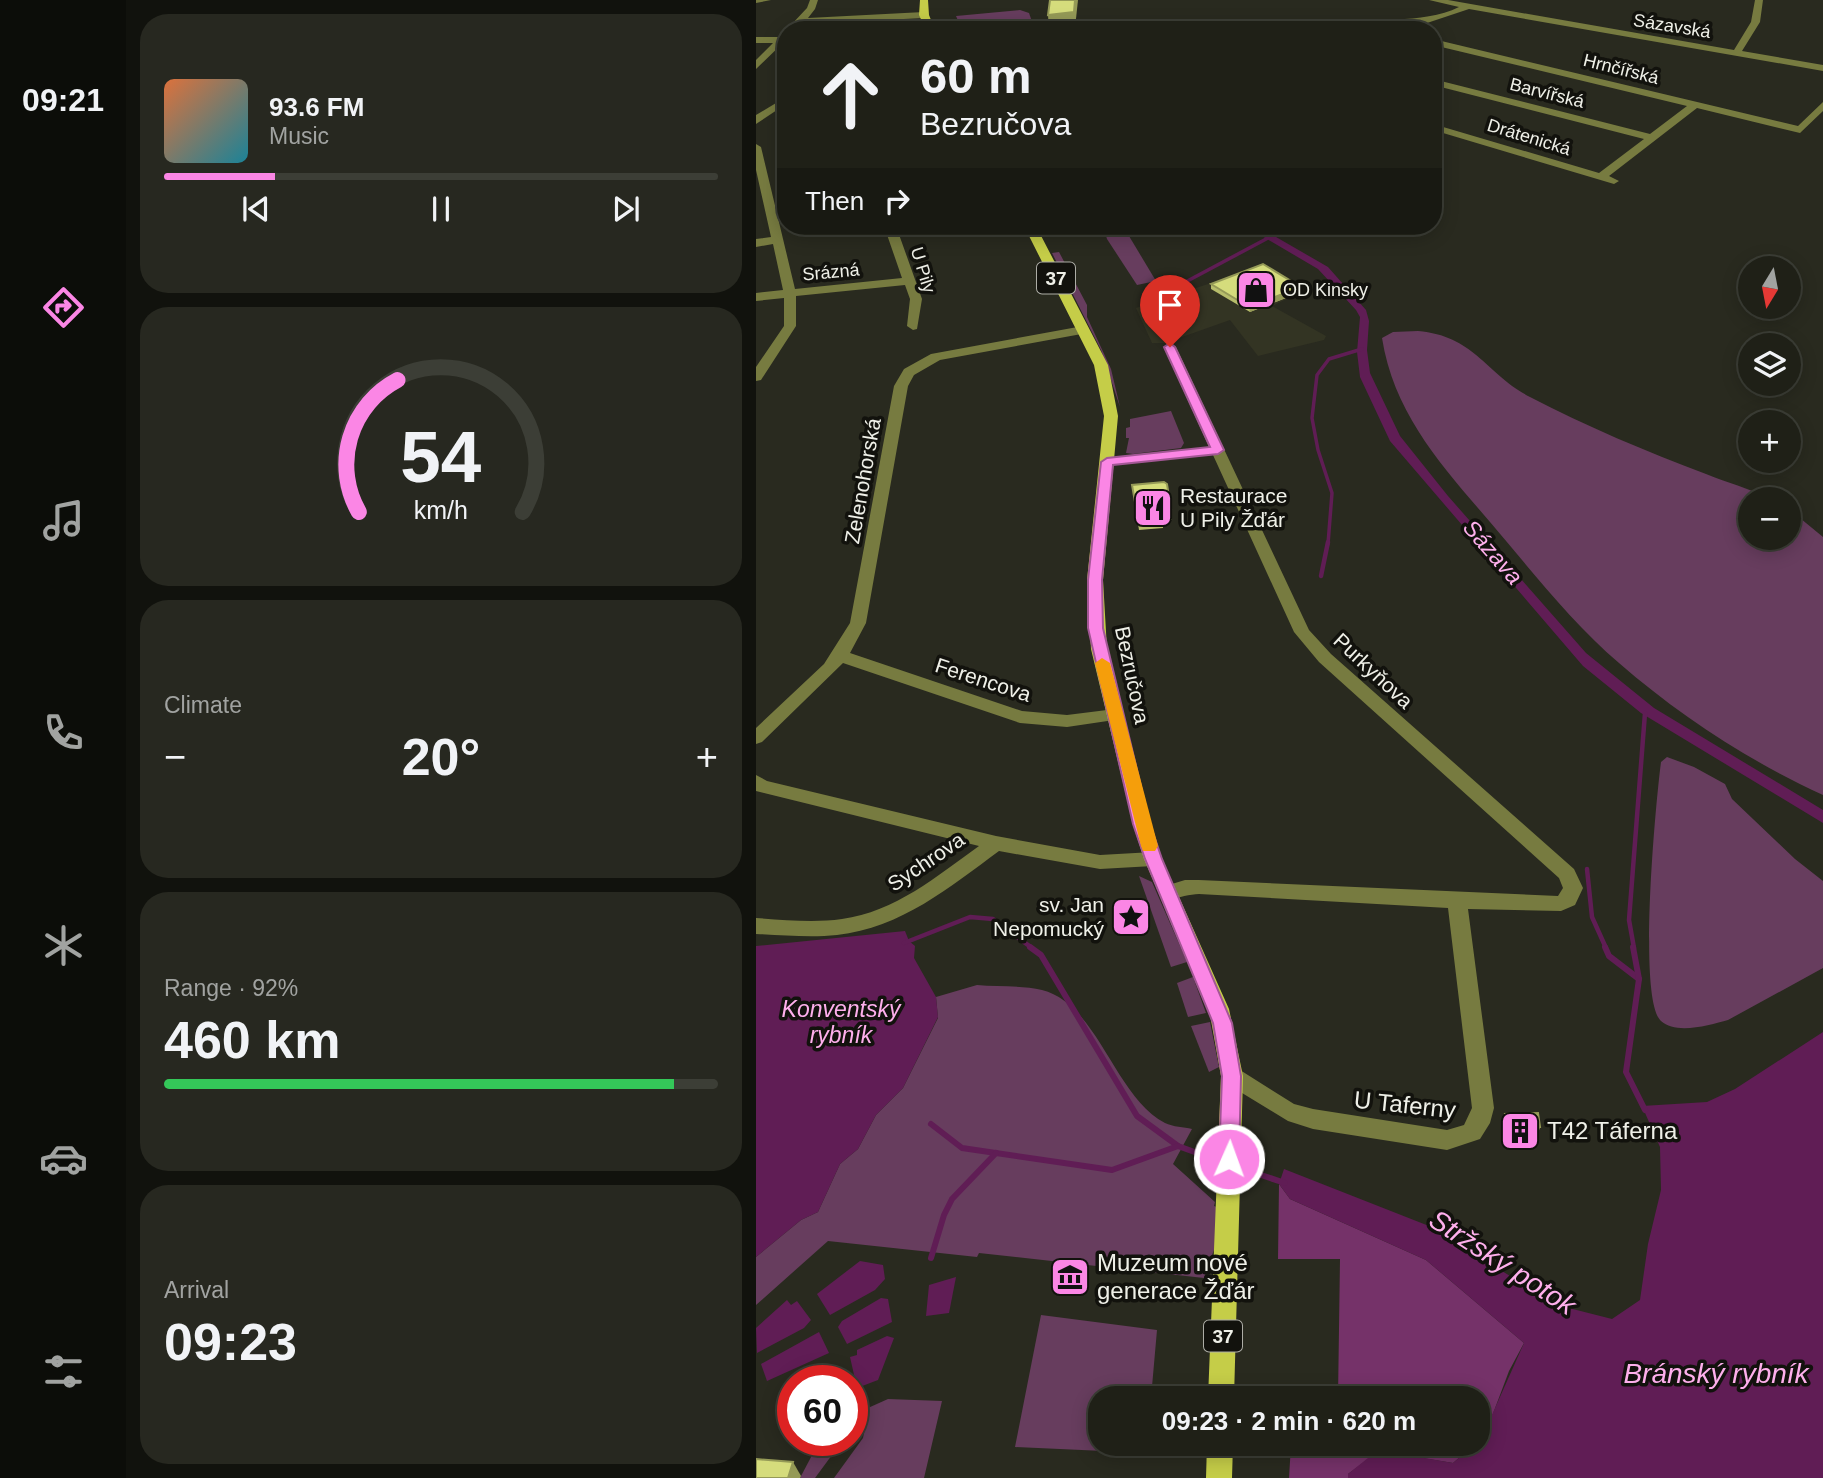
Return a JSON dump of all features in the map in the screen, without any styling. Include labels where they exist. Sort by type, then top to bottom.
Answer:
[{"type":"main road","points":[[924,0],[927,21]]},
{"type":"main road","name":"Bezručova","points":[[1035,235],[1101,365],[1109,398],[1111,416],[1095,580],[1099,649],[1142,824],[1153,859],[1219,1010],[1232,1076]]},
{"type":"main road","name":"37","points":[[1222,1386],[1232,1076]]},
{"type":"main road","points":[[1219,1478],[1220,1456]]},
{"type":"street","points":[[756,0],[767,0]]},
{"type":"street","points":[[800,21],[814,0]]},
{"type":"street","name":"Sázavská","points":[[1433,0],[1823,68]]},
{"type":"street","points":[[1425,21],[1441,18],[1476,0]]},
{"type":"street","points":[[1736,53],[1758,17],[1759,0]]},
{"type":"street","points":[[816,21],[924,15]]},
{"type":"street","points":[[756,40],[777,38]]},
{"type":"street","points":[[756,66],[777,43]]},
{"type":"street","name":"Hrnčířská","points":[[1442,44],[1800,130],[1823,105]]},
{"type":"street","name":"Barvířská","points":[[1442,84],[1652,138]]},
{"type":"street","points":[[756,121],[777,105]]},
{"type":"street","points":[[1601,177],[1695,105]]},
{"type":"street","name":"Drátenická","points":[[1442,130],[1614,181]]},
{"type":"street","points":[[756,147],[760,185],[778,240],[790,294],[790,326],[756,377]]},
{"type":"street","name":"U Pily","points":[[893,235],[916,299],[912,326]]},
{"type":"street","points":[[756,243],[778,240]]},
{"type":"street","name":"Srázná","points":[[756,297],[909,281]]},
{"type":"street","name":"Zelenohorská","points":[[756,738],[840,656],[861,614],[901,386],[909,372],[936,357],[1083,330]]},
{"type":"street","name":"Purkyňova","points":[[1170,347],[1302,632],[1325,658],[1567,874],[1571,882],[1572,895],[1561,904],[1457,901]]},
{"type":"street","points":[[1107,462],[1218,450]]},
{"type":"street","name":"Ferencova","points":[[840,656],[1020,717],[1074,723],[1115,715]]},
{"type":"street","name":"Sychrova","points":[[756,781],[761,786],[996,843],[1100,862],[1153,859]]},
{"type":"street","name":"Sychrova","points":[[756,926],[824,928],[872,920],[925,895],[996,843]]},
{"type":"street","points":[[1169,892],[1185,887],[1199,887],[1457,901]]},
{"type":"street","name":"U Taferny","points":[[1232,1076],[1288,1112],[1313,1119],[1447,1140],[1467,1138],[1479,1125],[1483,1108],[1457,901]]},
{"type":"shaded area","points":[[1020,10],[1029,13],[1032,21],[958,21],[956,16]]},
{"type":"shaded area","points":[[1106,235],[1128,235],[1156,281],[1137,285]]},
{"type":"shaded area","points":[[1059,252],[1087,305],[1087,317],[1111,369],[1120,407],[1101,350],[1052,253]]},
{"type":"shaded area","points":[[1259,267],[1301,292],[1272,306],[1326,336],[1324,340],[1258,356],[1230,320],[1165,343],[1152,343],[1136,308]]},
{"type":"shaded area","points":[[1418,331],[1453,340],[1530,397],[1639,448],[1741,487],[1738,487],[1738,550],[1801,550],[1801,519],[1823,537],[1823,795],[1768,767],[1691,719],[1642,682],[1584,630],[1422,438],[1397,391],[1388,365],[1382,338],[1393,332]]},
{"type":"shaded area","points":[[1171,411],[1184,443],[1181,448],[1126,453],[1129,438],[1126,438],[1126,428],[1130,427],[1130,419]]},
{"type":"shaded area","points":[[1667,757],[1694,767],[1725,784],[1732,799],[1795,859],[1823,881],[1823,968],[1728,1020],[1693,1028],[1675,1027],[1661,1021],[1654,1005],[1650,977],[1652,855],[1661,762]]},
{"type":"shaded area","points":[[1139,876],[1152,882],[1187,962],[1171,967]]},
{"type":"shaded area","points":[[1193,977],[1206,1013],[1188,1017],[1177,983]]},
{"type":"shaded area","points":[[977,985],[1034,988],[1061,999],[1078,1013],[1092,1031],[1118,1073],[1147,1110],[1165,1123],[1192,1129],[1173,1164],[1215,1202],[1214,1206],[1217,1207],[1215,1247],[1204,1278],[979,1253],[977,1257],[828,1241],[756,1305],[756,1257],[801,1220],[818,1212],[840,1164],[858,1149],[876,1115],[903,1088],[938,1018],[936,997]]},
{"type":"shaded area","points":[[1210,1022],[1219,1067],[1209,1072],[1191,1026]]},
{"type":"shaded area","points":[[1279,1184],[1290,1199],[1426,1260],[1524,1343],[1509,1371],[1490,1422],[1490,1386],[1338,1386],[1340,1259],[1278,1259]]},
{"type":"shaded area","points":[[1041,1315],[1157,1330],[1152,1386],[1088,1386],[1088,1450],[1015,1447]]},
{"type":"shaded area","points":[[888,1399],[942,1401],[924,1478],[834,1478],[850,1456],[868,1456],[868,1408]]},
{"type":"shaded area","points":[[812,1456],[831,1456],[815,1478],[800,1478]]},
{"type":"shaded area","points":[[1290,1456],[1372,1456],[1348,1474],[1348,1478],[1289,1478]]},
{"type":"shaded area","points":[[1410,1456],[1461,1456],[1453,1463]]},
{"type":"water","name":"Sázava","points":[[1260,235],[1273,235],[1328,267],[1366,310],[1369,321],[1367,350],[1370,373],[1400,436],[1448,496],[1586,653],[1654,708],[1823,810],[1823,823],[1641,713],[1583,666],[1390,441],[1360,377],[1357,352],[1360,317],[1318,269]]},
{"type":"water","name":"Konventský rybník","points":[[905,931],[909,941],[915,946],[914,958],[936,997],[938,1017],[903,1088],[876,1115],[858,1149],[840,1164],[818,1212],[801,1220],[756,1257],[756,946]]},
{"type":"water","name":"Bránský rybník","points":[[1823,1032],[1823,1478],[1348,1478],[1348,1474],[1370,1456],[1413,1456],[1453,1463],[1461,1456],[1490,1456],[1490,1419],[1524,1343],[1426,1260],[1290,1199],[1279,1184],[1284,1169],[1429,1226],[1557,1305],[1612,1319],[1640,1300],[1648,1244],[1661,1190],[1660,1147],[1642,1106],[1707,1102],[1735,1089]]},
{"type":"water","points":[[860,1261],[883,1265],[885,1279],[875,1290],[830,1315],[817,1294]]},
{"type":"water","points":[[956,1277],[949,1313],[926,1316],[929,1285]]},
{"type":"water","points":[[881,1298],[888,1299],[892,1322],[847,1344],[838,1327],[842,1321]]},
{"type":"water","points":[[787,1300],[791,1305],[797,1301],[811,1320],[804,1328],[757,1353],[756,1328]]},
{"type":"water","points":[[819,1332],[829,1353],[802,1365],[777,1365],[777,1376],[767,1381],[761,1364]]},
{"type":"water","points":[[887,1336],[894,1338],[878,1380],[868,1384],[868,1365],[852,1365],[850,1357],[857,1355],[857,1350]]},
{"type":"building","points":[[1050,0],[1075,0],[1074,12],[1048,15]]},
{"type":"building","name":"OD Kinsky","points":[[1263,264],[1301,287],[1249,307],[1211,284]]},
{"type":"building","name":"Restaurace U Pily Žďár","points":[[1167,484],[1171,509],[1166,510],[1167,514],[1162,514],[1162,517],[1138,519],[1132,485]]},
{"type":"building","points":[[1538,1113],[1540,1127],[1507,1127],[1505,1114]]},
{"type":"building","points":[[756,1459],[793,1462],[788,1478],[756,1478]]},
{"type":"waterway","points":[[1178,286],[1268,238]]},
{"type":"waterway","points":[[1328,544],[1332,493],[1318,450],[1312,418],[1317,375],[1329,359],[1362,349]]},
{"type":"waterway","points":[[1321,576],[1328,542]]},
{"type":"waterway","points":[[1634,948],[1629,920],[1645,713]]},
{"type":"waterway","points":[[1587,869],[1592,917],[1606,948]]},
{"type":"waterway","name":"Stržský potok","points":[[904,943],[970,917],[993,919],[1032,948]]},
{"type":"waterway","name":"Stržský potok","points":[[1030,947],[1041,955],[1137,1116],[1178,1146]]},
{"type":"waterway","points":[[1605,947],[1609,956],[1639,979]]},
{"type":"waterway","points":[[1633,947],[1639,979]]},
{"type":"waterway","points":[[1639,979],[1626,1072],[1645,1110]]},
{"type":"waterway","points":[[931,1124],[962,1148],[1112,1170],[1178,1146]]},
{"type":"waterway","name":"Stržský potok","points":[[1178,1146],[1222,1162]]},
{"type":"waterway","points":[[931,1258],[944,1215],[952,1199],[996,1153]]},
{"type":"waterway","name":"Stržský potok","points":[[1237,1167],[1285,1183]]},
{"type":"slow traffic","points":[[1102,663],[1149,846]]},
{"type":"place","name":"OD Kinsky","points":[[1256,290]]},
{"type":"place","name":"Restaurace U Pily Žďár","points":[[1153,508]]},
{"type":"place","name":"sv. Jan Nepomucký","points":[[1131,917]]},
{"type":"place","name":"T42 Táferna","points":[[1520,1131]]},
{"type":"place","name":"Muzeum nové generace Žďár","points":[[1070,1277]]},
{"type":"route","points":[[1170,347],[1218,450],[1107,462],[1095,580],[1096,628],[1142,824],[1153,859],[1223,1023],[1232,1076],[1229,1159]]}]
